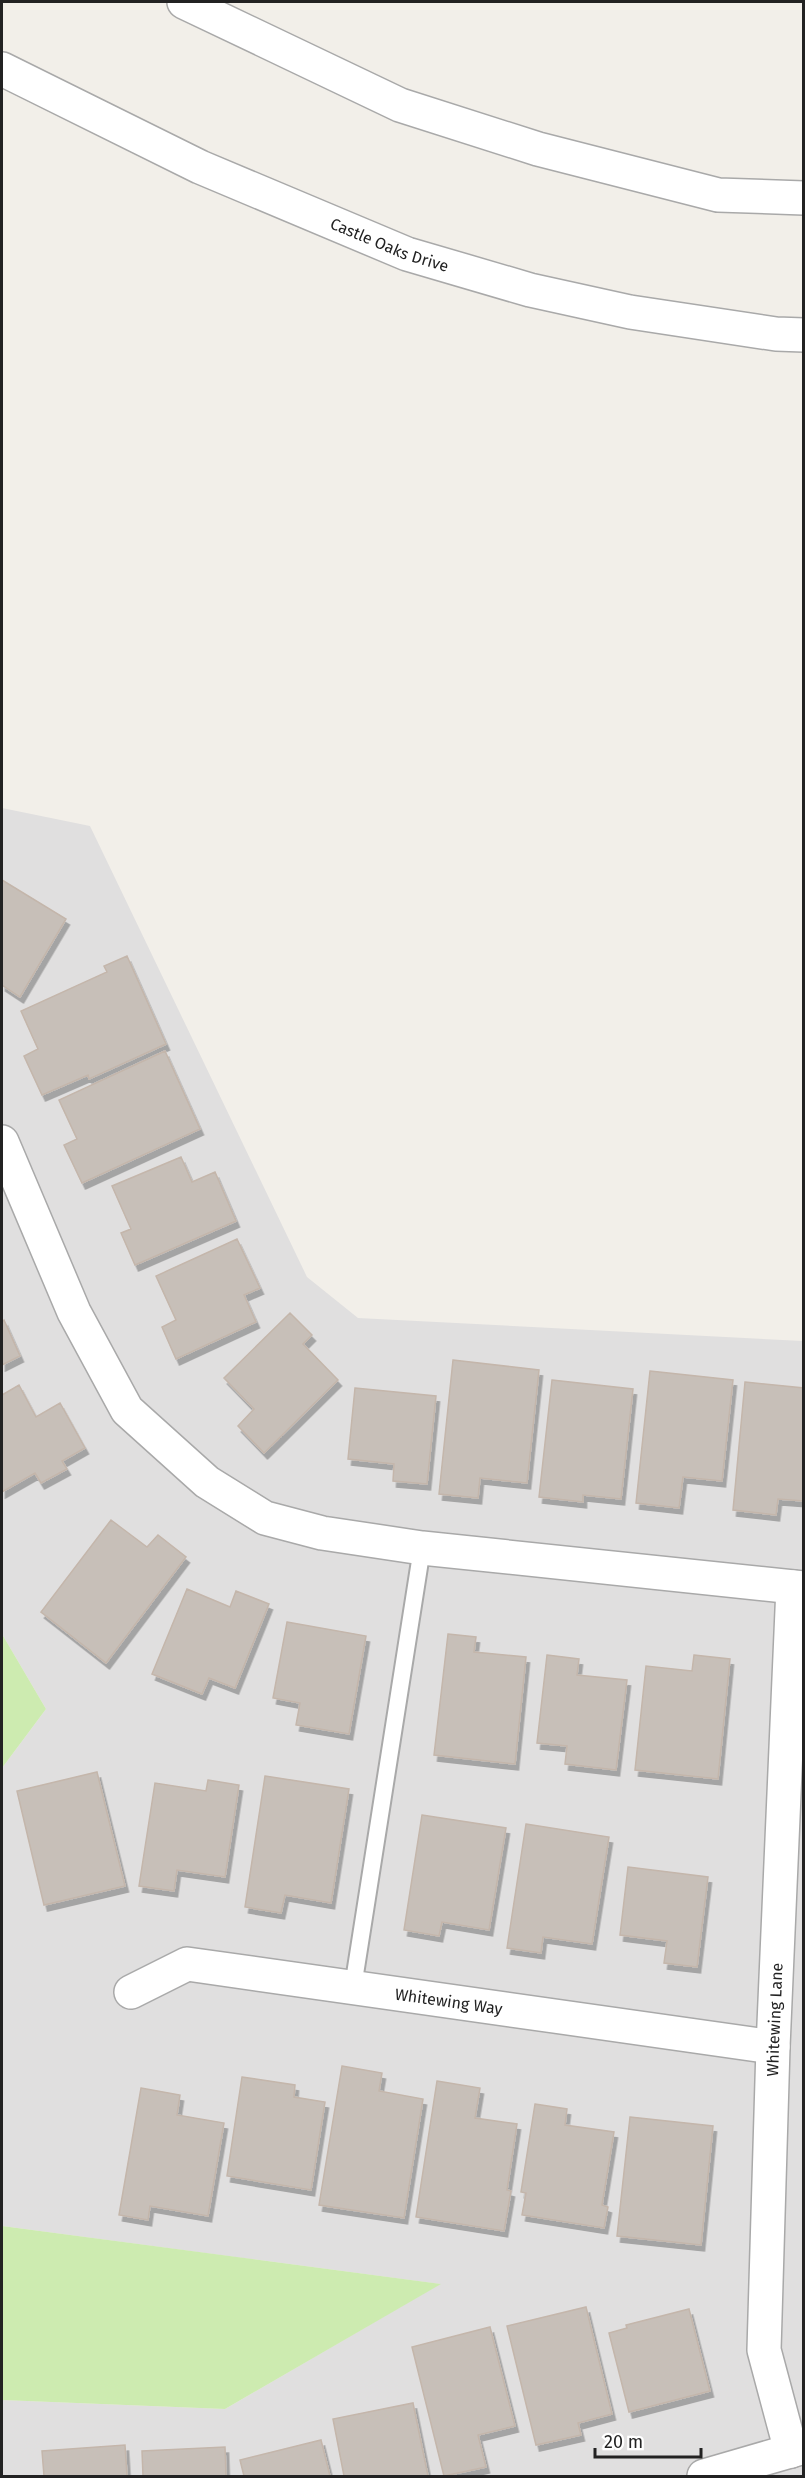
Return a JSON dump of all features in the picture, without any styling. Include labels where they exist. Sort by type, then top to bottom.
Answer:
[{"type":"street","points":[[184,2],[400,105],[517,143],[718,195],[804,198]]},
{"type":"street","name":"Castle Oaks Drive","points":[[2,69],[200,167],[407,254],[530,290],[630,312],[776,334],[804,335]]},
{"type":"street","points":[[2,1142],[74,1312],[127,1410],[207,1482],[265,1518],[322,1533],[422,1548],[799,1587]]},
{"type":"street","name":"Whitewing Lane","points":[[797,2449],[764,2350],[773,2047],[799,1587]]},
{"type":"street","name":"Whitewing Way","points":[[132,1992],[187,1964],[773,2047]]},
{"type":"street","points":[[704,2476],[797,2449]]},
{"type":"lane","points":[[353,1987],[422,1548]]},
{"type":"shaded area","points":[[2,808],[90,826],[307,1277],[358,1318],[803,1341],[803,2476],[2,2476],[2,2400],[225,2409],[440,2284],[2,2226],[2,1768],[46,1709],[2,1634]]},
{"type":"green space","points":[[2,1634],[46,1709],[2,1768]]},
{"type":"green space","points":[[2,2226],[441,2284],[225,2409],[2,2400]]},
{"type":"building","points":[[2,880],[66,919],[20,997],[2,985]]},
{"type":"building","points":[[127,956],[166,1044],[89,1079],[88,1075],[42,1095],[24,1056],[38,1049],[21,1011],[107,972],[104,966]]},
{"type":"building","points":[[165,1051],[200,1129],[82,1183],[64,1145],[77,1139],[59,1100]]},
{"type":"building","points":[[181,1157],[192,1182],[215,1172],[236,1221],[135,1265],[121,1233],[131,1229],[112,1186]]},
{"type":"building","points":[[237,1239],[260,1288],[244,1295],[256,1322],[176,1359],[162,1327],[176,1320],[156,1276]]},
{"type":"building","points":[[290,1313],[312,1335],[303,1344],[338,1380],[264,1453],[238,1426],[254,1409],[224,1378]]},
{"type":"building","points":[[4,1320],[20,1356],[2,1365],[2,1322]]},
{"type":"building","points":[[453,1360],[539,1370],[527,1483],[480,1478],[478,1498],[439,1494]]},
{"type":"building","points":[[650,1371],[733,1380],[722,1481],[683,1477],[679,1508],[636,1503]]},
{"type":"building","points":[[552,1380],[633,1389],[621,1499],[583,1495],[583,1502],[539,1497]]},
{"type":"building","points":[[745,1382],[804,1388],[804,1501],[778,1499],[776,1515],[733,1510]]},
{"type":"building","points":[[19,1385],[36,1417],[60,1403],[85,1448],[62,1461],[67,1469],[41,1483],[35,1473],[2,1492],[2,1395]]},
{"type":"building","points":[[355,1388],[436,1396],[427,1484],[393,1481],[394,1464],[348,1459]]},
{"type":"building","points":[[111,1520],[147,1547],[158,1535],[186,1557],[106,1663],[41,1612]]},
{"type":"building","points":[[187,1589],[230,1607],[236,1591],[269,1604],[235,1688],[209,1678],[202,1694],[152,1674]]},
{"type":"building","points":[[287,1622],[366,1636],[349,1734],[296,1725],[300,1703],[273,1698]]},
{"type":"building","points":[[448,1634],[476,1637],[474,1652],[526,1657],[515,1764],[434,1755]]},
{"type":"building","points":[[547,1655],[579,1659],[577,1675],[627,1680],[616,1770],[565,1764],[567,1746],[537,1743]]},
{"type":"building","points":[[694,1655],[730,1659],[718,1779],[635,1770],[646,1666],[692,1671]]},
{"type":"building","points":[[97,1772],[125,1886],[44,1905],[17,1791]]},
{"type":"building","points":[[265,1776],[349,1789],[331,1903],[285,1895],[281,1913],[245,1907]]},
{"type":"building","points":[[208,1780],[239,1785],[225,1877],[177,1870],[174,1891],[139,1886],[155,1783],[206,1791]]},
{"type":"building","points":[[422,1815],[506,1828],[489,1930],[442,1922],[439,1936],[404,1930]]},
{"type":"building","points":[[526,1824],[609,1837],[592,1944],[543,1937],[541,1953],[507,1948]]},
{"type":"building","points":[[628,1867],[708,1877],[697,1967],[664,1963],[667,1941],[620,1935]]},
{"type":"building","points":[[342,2066],[382,2073],[379,2091],[423,2099],[404,2218],[319,2205]]},
{"type":"building","points":[[242,2077],[295,2085],[294,2097],[325,2102],[311,2190],[227,2176]]},
{"type":"building","points":[[437,2081],[480,2088],[475,2118],[517,2124],[507,2190],[511,2191],[504,2231],[416,2217]]},
{"type":"building","points":[[141,2088],[180,2095],[177,2115],[224,2123],[208,2216],[150,2206],[148,2220],[119,2215]]},
{"type":"building","points":[[535,2104],[567,2109],[565,2125],[614,2132],[602,2205],[608,2207],[604,2228],[522,2215],[526,2193],[521,2192]]},
{"type":"building","points":[[630,2117],[713,2126],[701,2245],[617,2236]]},
{"type":"building","points":[[586,2307],[612,2414],[578,2423],[581,2435],[536,2445],[507,2326]]},
{"type":"building","points":[[689,2309],[710,2391],[629,2412],[609,2333],[627,2328],[626,2325]]},
{"type":"building","points":[[490,2327],[515,2426],[478,2435],[486,2467],[444,2476],[412,2347]]},
{"type":"building","points":[[413,2403],[428,2476],[344,2476],[333,2419]]},
{"type":"building","points":[[321,2440],[330,2476],[244,2476],[240,2460]]},
{"type":"building","points":[[125,2445],[127,2476],[44,2476],[42,2451]]},
{"type":"building","points":[[225,2447],[226,2476],[143,2476],[142,2451]]}]
